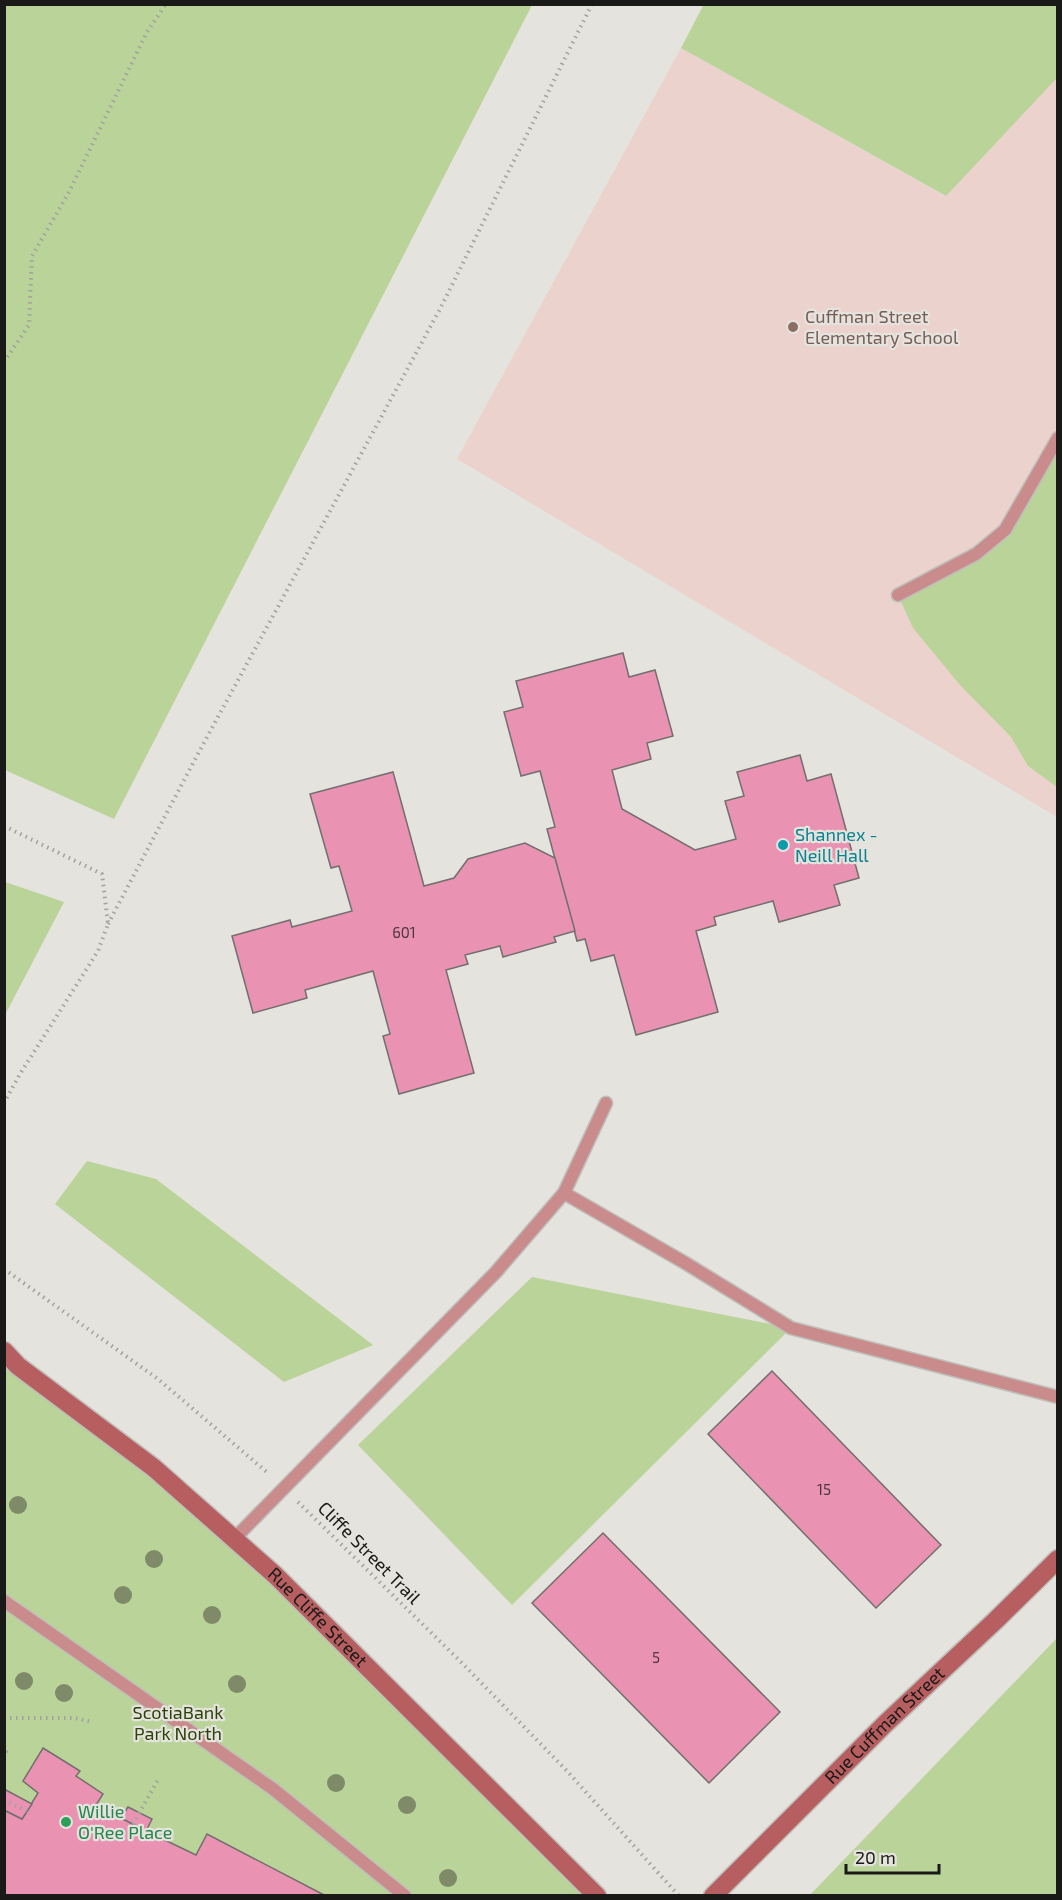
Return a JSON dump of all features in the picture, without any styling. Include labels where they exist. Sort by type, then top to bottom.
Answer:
[{"type":"main road","name":"Rue Cliffe Street","points":[[4,1351],[11,1363],[154,1468],[275,1575],[597,1896]]},
{"type":"main road","name":"Rue Cuffman Street","points":[[713,1896],[886,1723],[1058,1559]]},
{"type":"lane","points":[[898,595],[976,554],[1005,530],[1058,438]]},
{"type":"lane","points":[[234,1539],[496,1272],[564,1194],[606,1103]]},
{"type":"lane","points":[[564,1194],[687,1264],[791,1328],[1058,1397]]},
{"type":"lane","points":[[4,1601],[273,1789],[405,1896]]},
{"type":"path","points":[[4,362],[29,325],[32,256],[69,192],[147,32],[166,4]]},
{"type":"path","points":[[4,1103],[98,951],[108,924],[200,750],[440,309],[592,4]]},
{"type":"path","points":[[4,826],[102,874],[108,924]]},
{"type":"path","name":"Cliffe Street Trail","points":[[4,1269],[158,1379],[283,1487],[459,1660],[567,1771],[679,1896]]},
{"type":"path","points":[[4,1718],[75,1718],[92,1722]]},
{"type":"path","points":[[4,1745],[6,1752],[4,1755]]},
{"type":"path","points":[[133,1824],[159,1778]]},
{"type":"path","points":[[4,1800],[27,1811]]},
{"type":"shaded area","name":"Cuffman Street Elementary School","points":[[681,48],[945,196],[1057,78],[1057,817],[457,459]]},
{"type":"green space","points":[[704,4],[1057,5],[1057,78],[946,196],[681,48]]},
{"type":"green space","points":[[4,5],[532,5],[114,819],[5,770]]},
{"type":"green space","points":[[1057,438],[1057,787],[1028,766],[1011,737],[960,685],[913,628],[898,595],[1005,530]]},
{"type":"green space","points":[[4,882],[64,902],[5,1015]]},
{"type":"green space","points":[[87,1161],[156,1179],[373,1345],[284,1382],[55,1204]]},
{"type":"green space","points":[[532,1277],[791,1328],[512,1605],[358,1445]]},
{"type":"green space","name":"ScotiaBank Park North","points":[[5,1361],[154,1468],[597,1895],[5,1896]]},
{"type":"green space","points":[[1057,1638],[1057,1895],[810,1895]]},
{"type":"building","name":"Shannex - Neill Hall","points":[[623,653],[629,677],[655,670],[673,736],[647,743],[651,759],[612,770],[622,809],[695,850],[736,839],[725,801],[744,796],[737,772],[800,755],[807,781],[831,774],[859,878],[834,885],[840,905],[779,922],[773,901],[714,917],[716,925],[696,931],[718,1012],[636,1035],[614,955],[591,961],[585,939],[577,941],[547,829],[555,827],[540,771],[521,776],[504,712],[523,707],[516,681]]},
{"type":"building","points":[[393,772],[424,886],[454,878],[468,859],[525,843],[555,858],[575,931],[554,937],[556,942],[503,957],[500,946],[465,955],[468,964],[446,970],[474,1073],[399,1094],[383,1036],[390,1034],[373,971],[305,990],[307,998],[253,1013],[232,936],[290,920],[292,927],[352,911],[339,866],[331,868],[310,794]]},
{"type":"building","points":[[772,1371],[941,1545],[876,1608],[708,1434]]},
{"type":"building","points":[[603,1533],[780,1712],[709,1783],[532,1603]]},
{"type":"building","name":"Willie O'Ree Place","points":[[43,1748],[80,1771],[76,1776],[103,1794],[96,1805],[196,1855],[207,1834],[326,1896],[4,1896],[4,1810],[22,1819],[38,1793],[23,1781]]},
{"type":"building","points":[[4,1789],[32,1804],[22,1819],[4,1810]]},
{"type":"building","points":[[128,1807],[152,1819],[146,1831],[121,1818]]},
{"type":"place","name":"Cuffman Street Elementary School","points":[[793,327]]},
{"type":"place","name":"Shannex - Neill Hall","points":[[783,845]]},
{"type":"place","name":"Willie O'Ree Place","points":[[66,1822]]}]
